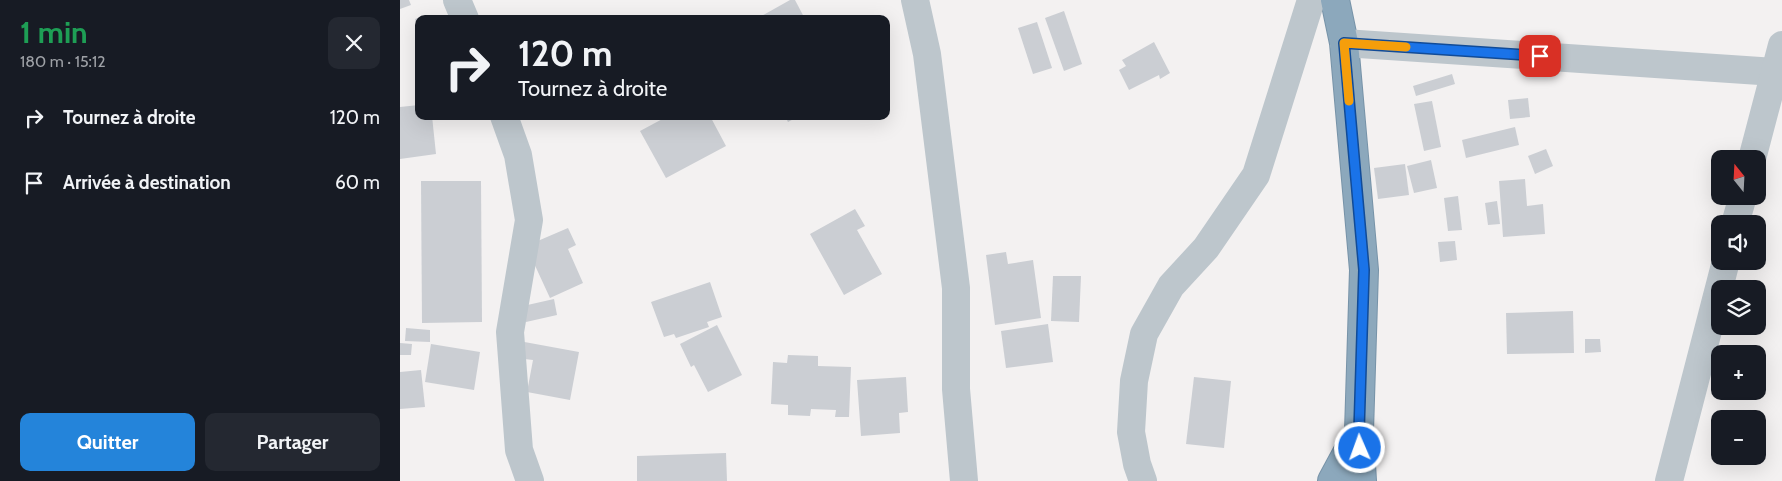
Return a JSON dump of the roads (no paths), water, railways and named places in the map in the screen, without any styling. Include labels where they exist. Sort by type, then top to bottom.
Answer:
[{"type":"highway","points":[[1335,0],[1344,43],[1364,270],[1359,431],[1362,481]]},
{"type":"highway","points":[[1332,481],[1359,431]]},
{"type":"street","points":[[457,0],[463,15]]},
{"type":"street","points":[[915,0],[927,54],[956,288],[956,389],[964,481]]},
{"type":"street","points":[[1143,481],[1137,464],[1131,432],[1134,380],[1144,334],[1171,286],[1206,248],[1256,175],[1311,0]]},
{"type":"street","points":[[1344,43],[1775,72]]},
{"type":"street","points":[[1754,150],[1782,45]]},
{"type":"street","points":[[505,120],[518,155],[529,220],[510,332],[519,450],[530,481]]},
{"type":"street","points":[[1669,481],[1724,270]]}]
